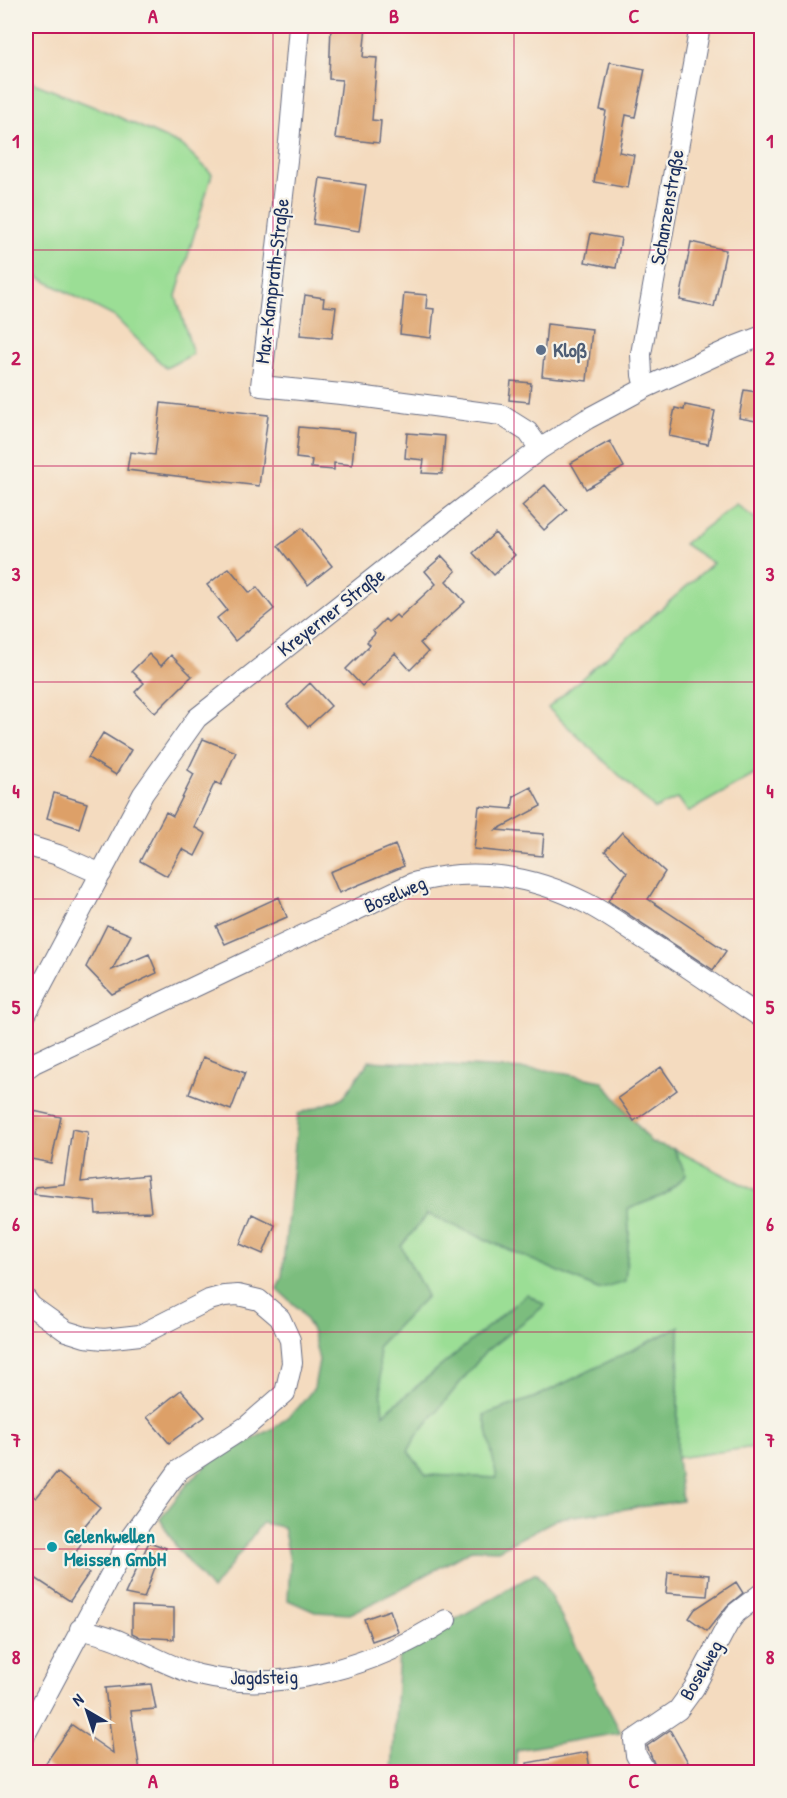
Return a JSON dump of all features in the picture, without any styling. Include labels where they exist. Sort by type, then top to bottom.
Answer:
[{"type":"street","name":"Max-Kamprath-Straße","points":[[299,26],[289,142],[261,386],[351,395],[501,415],[528,432],[540,449]]},
{"type":"street","name":"Schanzenstraße","points":[[645,388],[640,354],[700,26]]},
{"type":"street","name":"Kreyerner Straße","points":[[26,1014],[143,794],[197,718],[540,449],[587,419],[645,388],[762,336]]},
{"type":"street","points":[[26,845],[58,855],[101,874]]},
{"type":"street","name":"Boselweg","points":[[26,1069],[64,1048],[413,883],[453,874],[472,873],[541,884],[586,903],[677,960],[762,1018]]},
{"type":"street","points":[[26,1299],[31,1306],[66,1331],[85,1337],[104,1339],[140,1335],[208,1300],[238,1295],[259,1300],[270,1307],[280,1318],[290,1340],[292,1363],[285,1393],[247,1426],[179,1470],[130,1538],[26,1732]]},
{"type":"street","name":"Boselweg","points":[[646,1773],[636,1755],[634,1740],[678,1710],[694,1688],[728,1624],[736,1613],[762,1593]]},
{"type":"street","name":"Jagdsteig","points":[[80,1629],[121,1641],[198,1675],[244,1681],[290,1680],[336,1670],[376,1655],[419,1637],[446,1620]]},
{"type":"green space","points":[[26,80],[112,114],[183,146],[212,174],[176,296],[193,354],[166,368],[115,317],[26,271]]},
{"type":"green space","points":[[736,504],[761,523],[761,771],[688,812],[678,798],[655,809],[548,708],[713,563],[684,544]]},
{"type":"green space","points":[[369,1061],[545,1070],[602,1081],[651,1142],[674,1149],[686,1175],[664,1195],[628,1209],[629,1235],[625,1281],[598,1289],[428,1214],[401,1246],[427,1296],[378,1346],[383,1415],[527,1294],[545,1305],[486,1351],[418,1434],[408,1451],[426,1475],[497,1478],[484,1415],[536,1397],[679,1327],[677,1458],[682,1501],[559,1518],[498,1550],[473,1549],[350,1614],[315,1612],[288,1600],[290,1561],[283,1527],[262,1523],[212,1590],[177,1548],[160,1519],[189,1482],[210,1462],[274,1428],[298,1408],[314,1388],[319,1360],[312,1330],[300,1310],[277,1289],[282,1276],[298,1114],[343,1098]]},
{"type":"green space","points":[[674,1149],[761,1194],[761,1446],[677,1458],[679,1328],[536,1397],[484,1415],[498,1478],[426,1475],[408,1451],[418,1434],[486,1351],[545,1305],[527,1295],[382,1415],[378,1346],[427,1296],[401,1246],[428,1214],[598,1289],[629,1235],[628,1209],[664,1195],[686,1175]]},
{"type":"green space","points":[[536,1573],[544,1584],[621,1733],[516,1750],[517,1772],[392,1772],[399,1652]]},
{"type":"building","points":[[331,26],[366,26],[363,57],[377,58],[372,120],[381,121],[379,143],[335,138],[342,80],[329,79]]},
{"type":"building","points":[[610,62],[645,69],[635,117],[626,115],[619,152],[634,155],[628,188],[594,182],[606,111],[600,110]]},
{"type":"building","points":[[320,178],[366,185],[359,231],[313,224]]},
{"type":"building","points":[[591,233],[621,238],[616,268],[585,262]]},
{"type":"building","points":[[691,242],[726,250],[714,307],[680,300]]},
{"type":"building","points":[[404,293],[427,295],[426,308],[434,309],[431,338],[400,334]]},
{"type":"building","points":[[305,295],[324,298],[323,306],[336,307],[332,338],[300,335]]},
{"type":"building","points":[[547,324],[592,329],[587,381],[542,376]]},
{"type":"building","points":[[511,381],[531,383],[529,402],[509,400]]},
{"type":"building","points":[[744,390],[762,393],[762,422],[739,418]]},
{"type":"building","points":[[161,403],[268,415],[259,486],[127,470],[130,452],[155,455]]},
{"type":"building","points":[[685,405],[715,411],[708,444],[669,436],[675,408],[684,410]]},
{"type":"building","points":[[299,427],[355,432],[352,465],[334,463],[334,470],[311,468],[312,460],[296,458]]},
{"type":"building","points":[[407,433],[445,436],[442,474],[422,473],[424,460],[405,458]]},
{"type":"building","points":[[610,441],[624,467],[586,489],[571,463]]},
{"type":"building","points":[[545,485],[567,510],[544,530],[522,506]]},
{"type":"building","points":[[302,528],[332,566],[308,585],[278,546]]},
{"type":"building","points":[[495,533],[515,555],[494,575],[473,553]]},
{"type":"building","points":[[442,556],[456,571],[446,581],[465,602],[420,643],[428,652],[410,670],[395,653],[362,686],[346,669],[370,645],[367,642],[375,634],[373,631],[385,619],[388,622],[396,615],[399,618],[436,584],[425,571]]},
{"type":"building","points":[[229,568],[250,593],[257,587],[274,609],[235,641],[217,618],[227,610],[207,585]]},
{"type":"building","points":[[149,654],[161,666],[171,655],[192,676],[155,713],[135,692],[144,683],[132,671]]},
{"type":"building","points":[[310,683],[331,706],[308,727],[287,705]]},
{"type":"building","points":[[103,733],[131,750],[116,775],[88,758]]},
{"type":"building","points":[[203,739],[236,752],[221,785],[215,782],[194,827],[206,834],[195,856],[182,849],[167,876],[140,861],[166,812],[173,816],[194,774],[188,770]]},
{"type":"building","points":[[531,787],[541,806],[496,830],[544,834],[542,856],[474,849],[479,806],[512,809],[514,796]]},
{"type":"building","points":[[54,793],[87,803],[79,828],[47,818]]},
{"type":"building","points":[[622,832],[665,872],[648,899],[726,951],[713,970],[608,901],[627,872],[605,851]]},
{"type":"building","points":[[395,845],[404,866],[339,893],[330,872]]},
{"type":"building","points":[[279,897],[287,917],[225,944],[216,926]]},
{"type":"building","points":[[107,925],[131,935],[112,970],[149,954],[157,973],[112,994],[86,967]]},
{"type":"building","points":[[203,1057],[245,1073],[231,1110],[189,1094]]},
{"type":"building","points":[[661,1067],[677,1090],[634,1121],[618,1098]]},
{"type":"building","points":[[29,1110],[61,1117],[51,1163],[26,1158],[26,1124]]},
{"type":"building","points":[[72,1129],[88,1132],[81,1182],[147,1175],[151,1212],[96,1214],[95,1201],[34,1194],[35,1187],[64,1184]]},
{"type":"building","points":[[252,1214],[275,1225],[263,1254],[240,1244]]},
{"type":"building","points":[[181,1390],[205,1417],[169,1443],[147,1417]]},
{"type":"building","name":"Gelenkwellen Meissen GmbH","points":[[57,1472],[100,1507],[82,1529],[87,1533],[71,1561],[89,1573],[70,1601],[26,1572],[26,1491],[36,1498]]},
{"type":"building","points":[[149,1542],[166,1548],[154,1570],[144,1598],[125,1594]]},
{"type":"building","points":[[668,1572],[709,1575],[707,1596],[666,1593]]},
{"type":"building","points":[[736,1582],[743,1593],[727,1606],[707,1631],[689,1618],[695,1609]]},
{"type":"building","points":[[132,1606],[174,1608],[174,1639],[140,1637],[132,1633]]},
{"type":"building","points":[[390,1610],[398,1632],[372,1641],[364,1619]]},
{"type":"building","points":[[151,1684],[156,1709],[131,1711],[141,1773],[57,1773],[45,1764],[72,1725],[113,1753],[105,1688]]},
{"type":"building","points":[[670,1730],[694,1773],[658,1773],[647,1746]]},
{"type":"building","points":[[587,1752],[591,1773],[528,1773],[527,1763]]},
{"type":"place","name":"Kloß","points":[[541,350]]},
{"type":"place","name":"Gelenkwellen Meissen GmbH","points":[[52,1547]]}]
